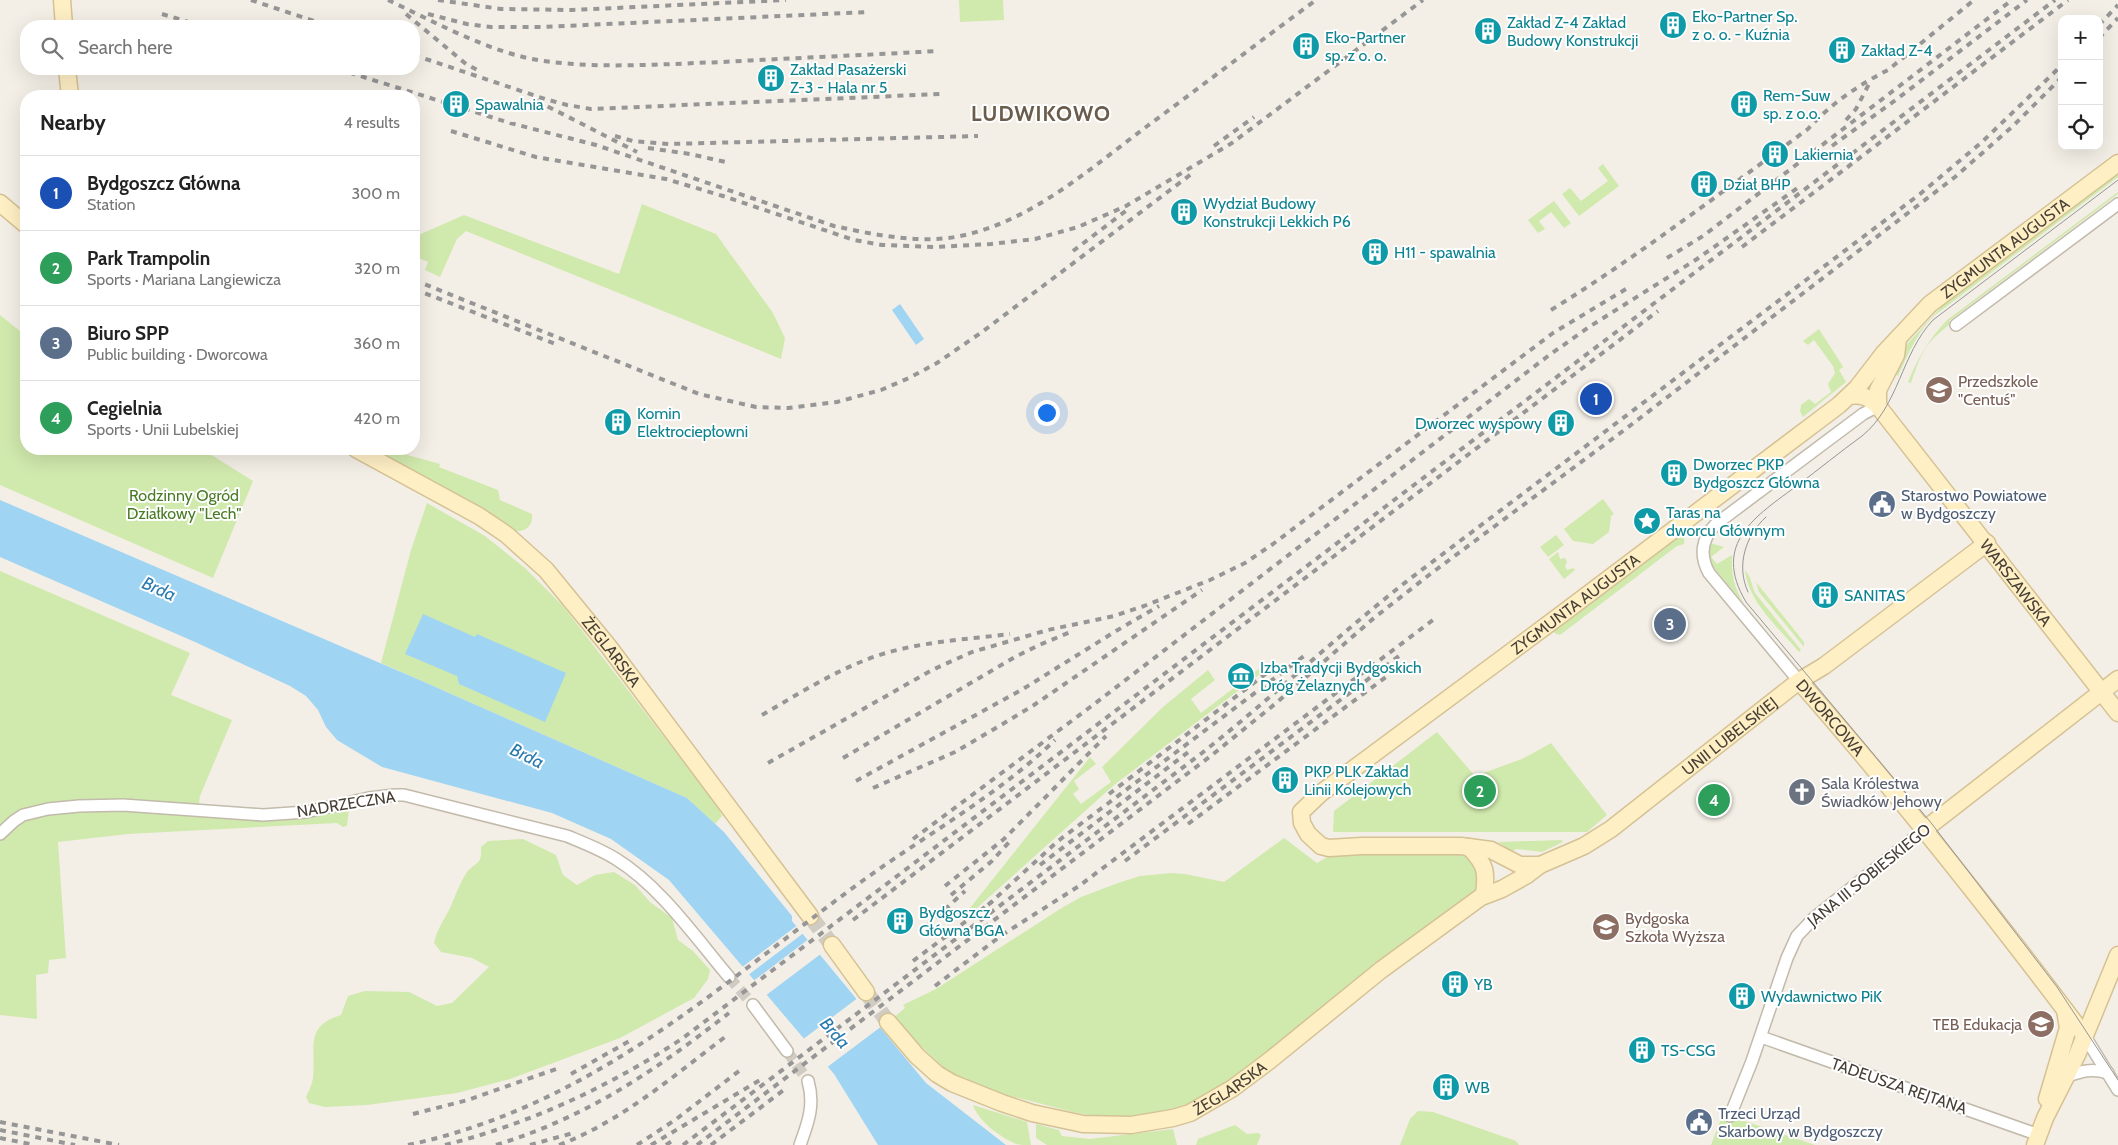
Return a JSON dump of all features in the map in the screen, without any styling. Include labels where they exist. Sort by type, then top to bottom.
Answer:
[{"type":"street","points":[[62,0],[64,20]]},
{"type":"street","points":[[68,75],[69,90]]},
{"type":"street","name":"ZYGMUNTA AUGUSTA","points":[[1469,847],[1371,846],[1330,848],[1321,846],[1308,834],[1302,823],[1301,812],[1321,793],[1602,584],[1848,396],[1864,380],[1884,353],[1930,304],[2118,163]]},
{"type":"street","points":[[0,203],[20,219]]},
{"type":"street","name":"ZYGMUNTA AUGUSTA","points":[[1956,325],[2118,204]]},
{"type":"street","points":[[1878,406],[1878,390],[1896,355],[1898,338]]},
{"type":"street","points":[[1848,396],[1865,397],[1878,406]]},
{"type":"street","name":"WARSZAWSKA","points":[[1878,406],[2118,713]]},
{"type":"street","name":"DWORCOWA","points":[[1878,406],[1863,414],[1716,524],[1704,543],[1703,557],[1709,573],[1862,753],[2065,1010],[2084,1035],[2118,1090]]},
{"type":"street","name":"ŻEGLARSKA","points":[[367,455],[479,516],[507,535],[546,570],[609,646],[810,916]]},
{"type":"street","name":"UNII LUBELSKIEJ","points":[[1540,865],[1602,836],[1703,759],[1799,681],[1824,666],[1987,543]]},
{"type":"street","name":"JANA III SOBIESKIEGO","points":[[1730,1116],[1787,958],[1797,936],[1814,918],[2118,679]]},
{"type":"street","name":"NADRZECZNA","points":[[0,834],[14,820],[23,815],[48,809],[79,806],[123,805],[263,816],[306,812],[369,798],[404,795],[567,836],[592,846],[617,860],[639,877],[662,899],[729,977]]},
{"type":"street","points":[[1469,847],[1491,850],[1520,865],[1540,865]]},
{"type":"street","points":[[1469,847],[1481,860],[1485,868],[1484,895]]},
{"type":"street","name":"ŻEGLARSKA","points":[[888,1022],[917,1056],[937,1074],[952,1083],[1017,1108],[1083,1124],[1131,1124],[1173,1118],[1190,1113],[1233,1088],[1431,932],[1484,895],[1502,889],[1527,876],[1540,865]]},
{"type":"street","points":[[832,945],[866,992]]},
{"type":"street","points":[[2037,1140],[2045,1118],[2066,1078],[2118,955]]},
{"type":"street","points":[[753,1005],[787,1051]]},
{"type":"street","points":[[2045,1118],[2047,1098],[2068,1028],[2065,1010]]},
{"type":"street","name":"TADEUSZA REJTANA","points":[[1760,1037],[2037,1140]]},
{"type":"street","points":[[2066,1078],[2088,1070],[2097,1069],[2108,1073]]},
{"type":"street","points":[[800,1145],[812,1102],[808,1081]]},
{"type":"green space","points":[[959,0],[1003,0],[1004,20],[960,22]]},
{"type":"green space","points":[[1603,164],[1619,186],[1579,216],[1562,194],[1570,188],[1581,201],[1608,181],[1598,168]]},
{"type":"green space","points":[[2118,174],[2118,177],[1935,315],[1918,336],[1898,376],[1891,372],[1908,343],[1943,305]]},
{"type":"green space","points":[[2118,192],[2118,194],[1949,321],[1949,325],[1926,348],[1947,320]]},
{"type":"green space","points":[[1554,201],[1571,223],[1564,228],[1551,212],[1539,221],[1545,229],[1538,233],[1528,220]]},
{"type":"green space","points":[[642,204],[716,234],[773,313],[785,338],[781,359],[466,231],[457,239],[440,277],[425,270],[428,262],[420,259],[420,234],[464,215],[619,274]]},
{"type":"green space","name":"Rodzinny Ogród Działkowy \"Lech\"","points":[[0,315],[20,331],[20,455],[212,455],[253,481],[213,578],[0,485]]},
{"type":"green space","points":[[1819,329],[1842,365],[1843,367],[1839,370],[1846,382],[1803,417],[1800,411],[1801,405],[1809,399],[1815,404],[1831,392],[1828,384],[1835,373],[1833,366],[1814,340],[1808,345],[1803,341]]},
{"type":"green space","points":[[1923,353],[1918,364],[1911,383],[1908,382]]},
{"type":"green space","points":[[408,455],[440,464],[439,467],[498,490],[500,500],[532,514],[530,525],[525,529],[514,531],[464,498],[385,456]]},
{"type":"green space","points":[[1603,499],[1614,514],[1611,516],[1609,532],[1593,544],[1573,541],[1564,529]]},
{"type":"green space","points":[[427,503],[485,536],[525,568],[563,606],[718,807],[722,816],[715,824],[687,798],[381,663],[411,550]]},
{"type":"green space","points":[[1685,529],[1684,544],[1677,546],[1560,635],[1554,633],[1553,629]]},
{"type":"green space","points":[[1556,535],[1564,545],[1548,557],[1540,547]]},
{"type":"green space","points":[[1710,543],[1724,547],[1711,557],[1717,564],[1732,555],[1734,581],[1744,604],[1710,563],[1708,554]]},
{"type":"green space","points":[[1558,552],[1560,559],[1565,558],[1567,562],[1565,566],[1567,570],[1573,568],[1575,570],[1564,579],[1549,559]]},
{"type":"green space","points":[[1745,570],[1755,593],[1801,650],[1799,652],[1758,604],[1747,582]]},
{"type":"green space","points":[[0,571],[190,653],[171,695],[232,720],[200,796],[198,810],[263,814],[350,801],[347,826],[343,827],[337,823],[128,834],[58,842],[66,958],[49,960],[48,973],[36,975],[37,1019],[0,1015]]},
{"type":"green space","points":[[1756,582],[1804,642],[1804,647],[1759,592]]},
{"type":"green space","points":[[1265,664],[1268,668],[1114,785],[968,916],[966,913],[1090,757],[1096,764],[1074,781],[1079,789],[1073,794],[1081,804],[1111,782],[1102,767],[1163,707],[1208,670],[1215,680],[1191,699],[1201,713]]},
{"type":"green space","points":[[1437,732],[1475,776],[1522,759],[1551,743],[1607,815],[1587,832],[1333,832],[1334,811]]},
{"type":"green space","points":[[1284,838],[1317,863],[1334,853],[1461,853],[1471,859],[1476,867],[1478,888],[1230,1082],[1205,1097],[1179,1107],[1123,1117],[1098,1117],[1073,1112],[996,1092],[962,1080],[945,1069],[922,1047],[906,1036],[893,1018],[905,1008],[903,1005],[936,989],[1081,897],[1140,876],[1171,873],[1185,874],[1224,882]]},
{"type":"green space","points":[[523,839],[556,855],[563,875],[577,885],[595,875],[614,872],[635,885],[650,902],[672,918],[678,940],[693,951],[710,970],[708,979],[694,998],[620,1038],[510,1079],[457,1093],[367,1105],[325,1107],[309,1103],[306,1097],[313,1078],[314,1039],[321,1025],[341,1015],[348,996],[365,991],[409,992],[437,1006],[452,1003],[489,967],[472,958],[441,952],[434,943],[435,938],[464,876],[480,860],[481,847],[488,841]]},
{"type":"green space","points":[[1563,841],[1561,843],[1542,852],[1517,849],[1512,851],[1498,842]]},
{"type":"green space","points":[[973,1105],[1027,1122],[1031,1145],[1016,1144],[997,1133],[985,1123]]},
{"type":"green space","points":[[1418,1111],[1433,1112],[1516,1141],[1519,1145],[1400,1145],[1410,1119]]},
{"type":"green space","points":[[1722,1116],[1730,1116],[1815,1145],[1711,1145]]},
{"type":"green space","points":[[1036,1124],[1059,1130],[1062,1136],[1090,1139],[1173,1129],[1177,1145],[1047,1145],[1036,1138]]},
{"type":"green space","points":[[1235,1125],[1247,1134],[1258,1133],[1261,1135],[1257,1145],[1196,1145],[1198,1139]]},
{"type":"water","points":[[900,304],[924,339],[916,345],[892,310]]},
{"type":"water","name":"Brda","points":[[0,500],[415,678],[687,798],[724,832],[792,916],[792,921],[926,1083],[1006,1145],[878,1145],[834,1074],[669,880],[611,839],[552,813],[382,767],[337,740],[326,727],[318,710],[306,696],[290,686],[195,642],[0,557]]},
{"type":"water","points":[[423,614],[475,637],[477,634],[566,673],[545,722],[459,684],[457,676],[405,654]]},
{"type":"pier","points":[[799,924],[805,932],[747,976],[741,968]]},
{"type":"pier","points":[[810,938],[822,953],[765,996],[752,982]]},
{"type":"pier","points":[[859,997],[882,1026],[826,1068],[802,1040]]},
{"type":"tunnel","points":[[810,916],[832,945]]},
{"type":"tunnel","points":[[729,977],[753,1005]]},
{"type":"tunnel","points":[[866,992],[888,1022]]},
{"type":"tunnel","points":[[787,1051],[808,1081]]},
{"type":"tram line","points":[[2118,180],[1933,320],[1914,348],[1892,395],[1874,424],[1862,436],[1754,520],[1743,533],[1736,547],[1733,563],[1736,581],[1746,602],[1932,824],[2057,987],[2118,1080]]},
{"type":"tram line","points":[[1748,592],[1743,572],[1745,552],[1753,533],[1766,517]]},
{"type":"railway","points":[[251,0],[311,20]]},
{"type":"railway","points":[[388,0],[464,36],[504,52],[544,61],[588,65],[655,65],[938,51]]},
{"type":"railway","points":[[438,0],[501,9],[572,10],[786,0]]},
{"type":"railway","points":[[420,95],[510,123],[596,145],[834,226],[899,238],[949,238],[990,227],[1038,205],[1083,175],[1316,0]]},
{"type":"railway","points":[[451,131],[536,157],[666,179],[854,240],[882,245],[935,247],[1035,239],[1078,227],[1126,206],[1232,143],[1423,0]]},
{"type":"railway","points":[[1551,310],[1617,267],[1713,199],[1808,129],[1845,96],[1888,70],[1974,0]]},
{"type":"railway","points":[[1667,258],[1703,236],[2012,0]]},
{"type":"railway","points":[[1832,146],[2027,0]]},
{"type":"railway","points":[[445,1145],[508,1126],[568,1102],[627,1072],[683,1038],[2055,0]]},
{"type":"railway","points":[[1742,247],[2068,0]]},
{"type":"railway","points":[[2103,21],[2118,5]]},
{"type":"railway","points":[[428,14],[467,24],[491,27],[542,27],[868,12]]},
{"type":"railway","points":[[162,14],[182,20]]},
{"type":"railway","points":[[406,14],[413,20]]},
{"type":"railway","points":[[2103,34],[2118,18]]},
{"type":"railway","points":[[420,26],[466,64],[481,72]]},
{"type":"railway","points":[[420,57],[545,99],[591,109],[941,94]]},
{"type":"railway","points":[[683,1145],[1202,753],[1411,578],[1920,194],[1982,142],[2058,69]]},
{"type":"railway","points":[[357,75],[405,90]]},
{"type":"railway","points":[[1846,120],[1856,109],[1871,80]]},
{"type":"railway","points":[[697,1145],[1212,755],[1275,704],[1374,618],[1429,575],[1627,428],[1955,177],[2013,126],[2058,81]]},
{"type":"railway","points":[[537,101],[637,152]]},
{"type":"railway","points":[[1214,146],[1254,117]]},
{"type":"railway","points":[[615,136],[633,141],[669,144],[978,136]]},
{"type":"railway","points":[[648,148],[690,154],[730,163]]},
{"type":"railway","points":[[420,282],[699,394],[756,407],[788,408],[837,402],[881,390],[937,363],[982,332],[1194,172]]},
{"type":"railway","points":[[913,839],[1093,705],[1548,356],[1589,327],[1697,259],[1799,187]]},
{"type":"railway","points":[[1073,251],[1127,210]]},
{"type":"railway","points":[[768,763],[932,670],[972,652],[1048,630],[1114,616],[1210,580],[1245,563],[1273,544],[1553,333],[1626,289]]},
{"type":"railway","points":[[420,291],[558,345]]},
{"type":"railway","points":[[853,920],[1658,311]]},
{"type":"railway","points":[[873,788],[955,752],[1001,725],[1034,705],[1202,590]]},
{"type":"railway","points":[[856,781],[1023,689],[1159,606]]},
{"type":"railway","points":[[935,986],[1002,935],[1079,886],[1433,620]]},
{"type":"railway","points":[[843,758],[1015,657],[1073,631]]},
{"type":"railway","points":[[762,715],[837,673],[881,655],[917,646],[1010,634]]},
{"type":"railway","points":[[988,905],[1058,841],[1308,653]]},
{"type":"railway","points":[[1125,861],[1399,656]]},
{"type":"railway","points":[[1109,794],[1268,672]]},
{"type":"railway","points":[[1188,824],[1386,677]]},
{"type":"railway","points":[[945,886],[1004,839],[1106,736]]},
{"type":"railway","points":[[408,1145],[475,1127],[537,1102],[595,1072],[650,1038],[704,1000],[865,879],[987,796],[1055,740]]},
{"type":"railway","points":[[1040,865],[1191,750]]},
{"type":"railway","points":[[951,895],[992,861],[1010,841]]},
{"type":"railway","points":[[927,926],[965,891]]},
{"type":"railway","points":[[913,961],[993,901]]},
{"type":"railway","points":[[496,1145],[530,1133],[591,1106],[646,1073],[729,1013]]},
{"type":"railway","points":[[559,1145],[604,1124],[625,1111],[725,1037]]},
{"type":"railway","points":[[571,1074],[633,1039]]},
{"type":"railway","points":[[413,1114],[468,1100],[556,1069]]},
{"type":"railway","points":[[637,1145],[675,1120],[739,1071]]},
{"type":"railway","points":[[651,1145],[760,1080]]},
{"type":"railway","points":[[711,1145],[785,1089]]},
{"type":"railway","points":[[0,1122],[119,1145]]},
{"type":"railway","points":[[0,1130],[75,1145]]},
{"type":"railway","points":[[530,1145],[573,1133]]},
{"type":"railway","points":[[0,1138],[35,1145]]},
{"type":"railway","points":[[666,1145],[675,1139]]},
{"type":"place","name":"Eko-Partner Sp. z o. o. - Kuźnia","points":[[1673,25]]},
{"type":"place","name":"Zakład Z-4 Zakład Budowy Konstrukcji","points":[[1488,31]]},
{"type":"place","name":"Eko-Partner sp. z o. o.","points":[[1306,46]]},
{"type":"place","name":"Zakład Z-4","points":[[1842,50]]},
{"type":"place","name":"Zakład Pasażerski Z-3 - Hala nr 5","points":[[771,78]]},
{"type":"place","name":"Spawalnia","points":[[456,104]]},
{"type":"place","name":"Rem-Suw sp. z o.o.","points":[[1744,104]]},
{"type":"place","name":"Lakiernia","points":[[1775,154]]},
{"type":"place","name":"Dział BHP","points":[[1704,184]]},
{"type":"place","name":"Wydział Budowy Konstrukcji Lekkich P6","points":[[1184,212]]},
{"type":"place","name":"H11 - spawalnia","points":[[1375,252]]},
{"type":"place","name":"Przedszkole \"Centuś\"","points":[[1939,390]]},
{"type":"place","name":"Bydgoszcz Główna","points":[[1596,399]]},
{"type":"place","name":"Komin Elektrociepłowni","points":[[618,422]]},
{"type":"place","name":"Dworzec wyspowy","points":[[1561,423]]},
{"type":"place","name":"Dworzec PKP Bydgoszcz Główna","points":[[1674,473]]},
{"type":"place","name":"Starostwo Powiatowe w Bydgoszczy","points":[[1882,504]]},
{"type":"place","name":"Taras na dworcu Głównym","points":[[1647,521]]},
{"type":"place","name":"SANITAS","points":[[1825,595]]},
{"type":"place","name":"Biuro SPP","points":[[1670,624]]},
{"type":"place","name":"Izba Tradycji Bydgoskich Dróg Żelaznych","points":[[1241,676]]},
{"type":"place","name":"PKP PLK Zakład Linii Kolejowych","points":[[1285,780]]},
{"type":"place","name":"Park Trampolin","points":[[1480,791]]},
{"type":"place","name":"Sala Królestwa Świadków Jehowy","points":[[1802,792]]},
{"type":"place","name":"Cegielnia","points":[[1714,800]]},
{"type":"place","name":"Bydgoszcz Główna BGA","points":[[900,921]]},
{"type":"place","name":"Bydgoska Szkoła Wyższa","points":[[1606,927]]},
{"type":"place","name":"YB","points":[[1455,984]]},
{"type":"place","name":"Wydawnictwo PiK","points":[[1742,996]]},
{"type":"place","name":"TEB Edukacja","points":[[2041,1024]]},
{"type":"place","name":"TS-CSG","points":[[1642,1050]]},
{"type":"place","name":"WB","points":[[1446,1087]]},
{"type":"place","name":"Trzeci Urząd Skarbowy w Bydgoszczy","points":[[1699,1122]]},
{"type":"district","name":"LUDWIKOWO","points":[[1041,113]]}]
